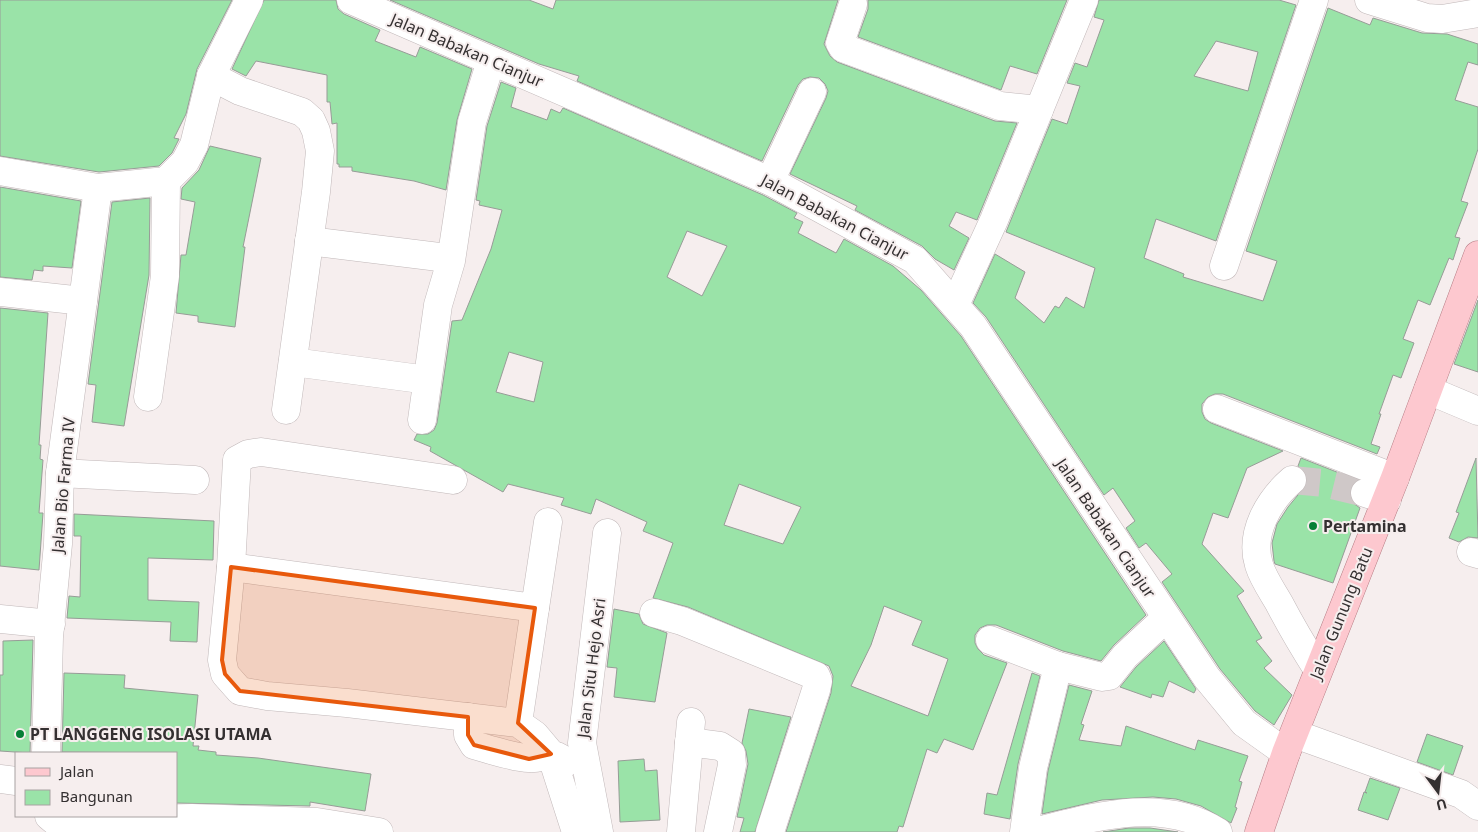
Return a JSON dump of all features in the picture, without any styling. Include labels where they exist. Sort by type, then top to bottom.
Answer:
[{"type":"main road","name":"Jalan Gunung Batu","points":[[1259,832],[1382,490],[1428,390],[1478,255]]},
{"type":"street","points":[[0,171],[98,188],[166,181],[185,162],[194,145],[211,76],[249,0]]},
{"type":"street","name":"Jalan Babakan Cianjur","points":[[351,0],[770,181],[915,260],[973,326],[1206,678],[1244,723],[1290,744],[1461,794],[1478,806]]},
{"type":"street","points":[[955,304],[994,220],[1084,0]]},
{"type":"street","points":[[1224,266],[1314,0]]},
{"type":"street","points":[[1369,0],[1427,18],[1442,19],[1478,13]]},
{"type":"street","points":[[853,4],[840,43],[843,48],[1000,106],[1039,110]]},
{"type":"street","points":[[422,420],[438,305],[451,261],[472,122],[491,61]]},
{"type":"street","points":[[211,76],[240,91],[302,112],[311,120],[316,131],[320,151],[286,410]]},
{"type":"street","points":[[770,181],[812,92]]},
{"type":"street","points":[[148,397],[166,276],[166,181]]},
{"type":"street","name":"Jalan Bio Farma IV","points":[[46,752],[51,624],[58,544],[60,473],[98,188]]},
{"type":"street","points":[[309,241],[440,257]]},
{"type":"street","points":[[0,292],[83,301]]},
{"type":"street","points":[[293,362],[413,378]]},
{"type":"street","points":[[1428,390],[1478,411]]},
{"type":"street","points":[[1217,409],[1382,490]]},
{"type":"street","points":[[453,480],[261,452],[248,454],[237,460],[231,568],[222,660],[225,674],[240,691],[267,696],[518,723],[535,735],[551,754],[564,761],[583,811],[588,832]]},
{"type":"street","points":[[60,473],[195,480]]},
{"type":"street","points":[[1292,480],[1281,490],[1260,523],[1257,541],[1259,564],[1295,633],[1318,670]]},
{"type":"street","points":[[518,723],[548,522]]},
{"type":"street","name":"Jalan Situ Hejo Asri","points":[[599,832],[582,743],[607,534]]},
{"type":"street","points":[[231,568],[536,608]]},
{"type":"street","points":[[654,613],[682,621],[816,676],[818,681],[816,690],[770,832]]},
{"type":"street","points":[[990,640],[1058,666],[1102,678],[1108,676],[1125,656],[1166,618]]},
{"type":"street","points":[[0,619],[51,624]]},
{"type":"street","points":[[1024,832],[1033,768],[1058,666]]},
{"type":"street","points":[[468,717],[468,735],[474,745],[529,759],[551,754]]},
{"type":"street","points":[[681,832],[690,732],[731,753],[732,765],[718,832]]},
{"type":"street","points":[[551,754],[576,832]]},
{"type":"street","points":[[0,779],[15,781]]},
{"type":"street","points":[[1034,832],[1108,814],[1161,812],[1205,824],[1218,832]]},
{"type":"street","points":[[62,823],[192,818],[379,832]]},
{"type":"highlighted area","points":[[231,567],[535,608],[518,723],[551,754],[529,759],[474,745],[468,735],[468,717],[240,691],[225,674],[222,660]]},
{"type":"building","points":[[0,0],[232,0],[197,69],[186,114],[174,138],[179,139],[172,153],[159,166],[99,172],[0,156]]},
{"type":"building","points":[[264,0],[336,0],[338,9],[344,14],[380,30],[375,41],[416,57],[420,47],[472,69],[457,120],[446,190],[414,181],[352,171],[352,167],[339,167],[339,164],[337,164],[337,123],[332,124],[330,102],[327,102],[327,75],[256,61],[246,76],[232,69]]},
{"type":"building","points":[[390,0],[529,0],[553,9],[556,0],[838,0],[824,44],[830,56],[837,62],[995,121],[1017,123],[977,220],[956,212],[949,226],[969,238],[954,270],[935,259],[922,246],[855,210],[857,206],[790,174],[826,98],[828,91],[825,84],[819,78],[810,77],[803,79],[798,85],[762,161],[577,81],[579,76],[539,64]]},
{"type":"building","points":[[868,0],[1067,0],[1037,74],[1010,66],[1001,90],[858,37],[868,9]]},
{"type":"building","points":[[1099,0],[1279,0],[1296,5],[1216,241],[1156,219],[1144,258],[1184,274],[1183,277],[1263,301],[1277,261],[1246,251],[1328,8],[1370,25],[1373,18],[1422,33],[1447,34],[1478,44],[1478,65],[1468,62],[1455,100],[1478,107],[1478,149],[1461,201],[1468,203],[1455,237],[1460,238],[1453,260],[1449,258],[1430,305],[1418,300],[1403,339],[1414,343],[1401,378],[1393,375],[1379,414],[1381,414],[1371,444],[1380,447],[1377,454],[1223,394],[1215,394],[1208,397],[1202,404],[1202,412],[1205,419],[1211,423],[1283,451],[1247,468],[1228,518],[1213,513],[1202,544],[1244,591],[1237,596],[1262,638],[1256,641],[1272,661],[1264,668],[1292,695],[1274,725],[1255,711],[1220,669],[1162,582],[1172,574],[1146,543],[1139,548],[1126,528],[1135,521],[1113,488],[1104,495],[986,317],[973,303],[995,254],[1025,272],[1015,298],[1044,323],[1055,306],[1059,308],[1066,297],[1084,308],[1095,268],[1006,232],[1052,119],[1067,124],[1080,86],[1067,83],[1075,63],[1087,67],[1104,20],[1094,17]],"holes":[[[1216,41],[1258,52],[1248,91],[1194,76]]]},
{"type":"building","points":[[501,82],[516,88],[511,107],[547,120],[551,109],[560,113],[563,108],[763,195],[797,213],[794,218],[803,222],[798,233],[836,253],[844,239],[893,266],[921,290],[961,336],[1146,615],[1114,645],[1101,661],[1063,651],[996,625],[987,625],[980,628],[975,635],[975,643],[978,649],[984,655],[1007,663],[973,750],[944,739],[937,753],[927,749],[903,827],[899,826],[897,832],[786,832],[831,693],[833,676],[829,666],[688,607],[653,598],[673,543],[643,531],[647,522],[596,499],[591,514],[561,505],[564,498],[508,484],[503,492],[430,451],[431,447],[414,440],[417,434],[428,434],[434,430],[437,423],[452,321],[462,320],[491,249],[502,210],[479,205],[480,201],[476,200],[487,126]],"holes":[[[687,231],[727,246],[702,296],[667,277]],[[509,352],[543,362],[534,402],[496,392]],[[739,484],[801,507],[783,544],[724,525]],[[884,606],[922,621],[912,645],[948,659],[928,716],[851,686],[871,645]]]},
{"type":"building","points":[[210,146],[261,158],[243,247],[245,247],[235,327],[198,322],[198,316],[176,313],[181,255],[186,255],[195,202],[181,199],[182,188],[199,170]]},
{"type":"building","points":[[0,187],[81,201],[72,268],[43,266],[43,271],[34,270],[32,280],[0,277]]},
{"type":"building","points":[[150,198],[149,275],[124,426],[92,422],[96,385],[88,384],[112,202]]},
{"type":"building","points":[[1478,300],[1478,372],[1454,364]]},
{"type":"building","points":[[0,308],[48,313],[39,445],[41,445],[40,459],[43,460],[39,513],[43,513],[39,570],[0,566]]},
{"type":"building","name":"Pertamina","points":[[1301,458],[1357,480],[1350,488],[1350,496],[1353,503],[1360,508],[1333,583],[1275,564],[1274,561],[1272,543],[1277,524],[1307,484],[1307,476],[1298,466]]},
{"type":"building","points":[[1476,458],[1478,538],[1468,537],[1459,542],[1449,538],[1459,513],[1456,512]]},
{"type":"building","points":[[74,514],[214,521],[213,560],[148,558],[148,600],[199,602],[197,642],[170,641],[171,622],[67,618],[69,596],[80,597],[81,536],[74,536]]},
{"type":"building","points":[[614,609],[639,614],[643,624],[667,633],[655,702],[614,697],[617,668],[607,667]]},
{"type":"building","points":[[33,640],[30,752],[0,751],[0,675],[3,675],[3,641]]},
{"type":"building","points":[[1164,641],[1196,689],[1194,693],[1169,681],[1163,697],[1152,694],[1151,698],[1120,687],[1136,667]]},
{"type":"building","points":[[64,673],[125,675],[124,688],[198,695],[193,746],[199,746],[198,750],[216,752],[216,755],[258,758],[371,774],[365,811],[310,802],[310,806],[178,803],[178,752],[62,752]]},
{"type":"building","points":[[1032,673],[1040,676],[1018,764],[1010,819],[984,814],[987,793],[997,795]]},
{"type":"building","points":[[1069,685],[1092,691],[1081,724],[1084,725],[1079,740],[1121,746],[1126,726],[1195,750],[1198,740],[1248,756],[1239,781],[1242,782],[1235,807],[1237,808],[1231,823],[1201,806],[1176,799],[1153,797],[1102,800],[1042,814],[1048,771]]},
{"type":"building","points":[[749,709],[791,717],[755,832],[740,832],[744,818],[737,817],[748,764],[746,751],[742,743]]},
{"type":"building","points":[[1427,734],[1463,746],[1453,775],[1417,762]]},
{"type":"building","points":[[644,759],[645,771],[657,770],[660,820],[620,822],[618,761]]},
{"type":"building","points":[[1370,778],[1400,788],[1388,820],[1358,810],[1364,792],[1367,793],[1365,792]]},
{"type":"building","points":[[1129,828],[1150,828],[1178,832],[1103,832]]},
{"type":"tunnel","points":[[1292,480],[1324,483],[1365,493]]},
{"type":"place","name":"Pertamina","points":[[1313,526]]},
{"type":"place","name":"PT LANGGENG ISOLASI UTAMA","points":[[20,734]]}]
